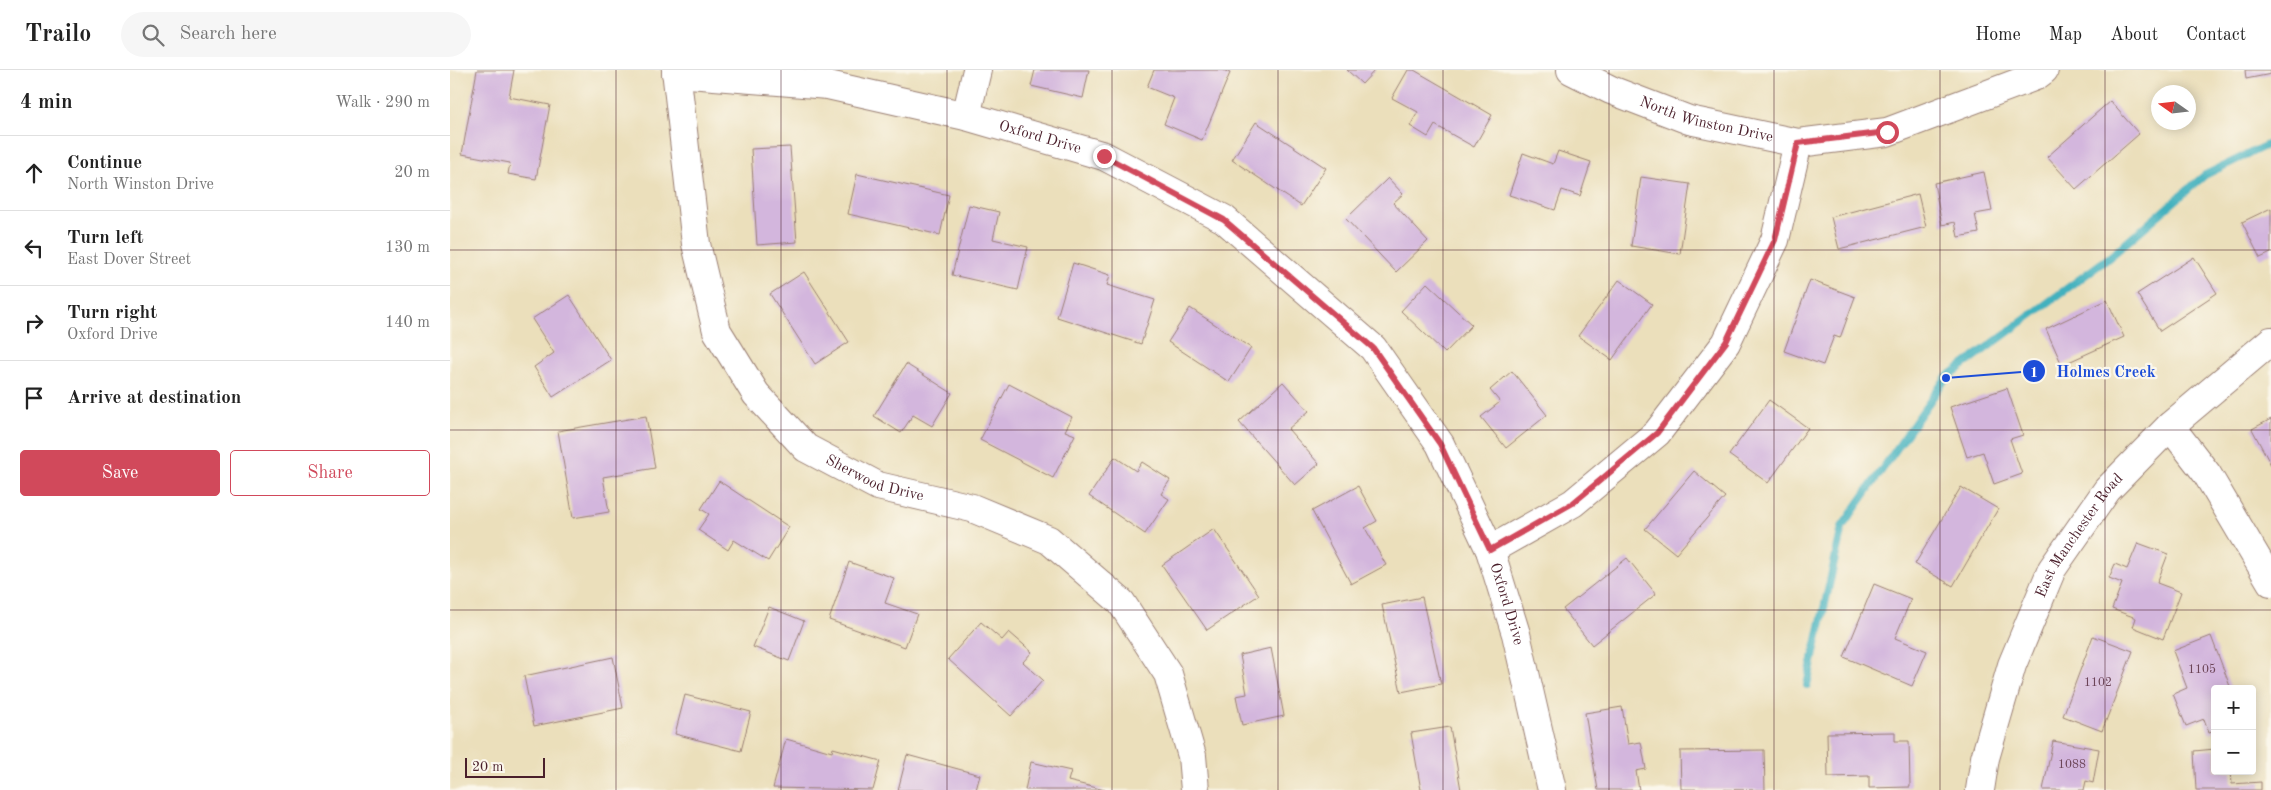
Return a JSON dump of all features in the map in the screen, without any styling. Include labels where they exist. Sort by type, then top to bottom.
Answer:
[{"type":"street","points":[[966,116],[977,70]]},
{"type":"street","name":"North Winston Drive","points":[[1571,70],[1611,90],[1689,120],[1798,143],[1887,132],[2036,76],[2044,70]]},
{"type":"street","name":"Oxford Drive","points":[[676,71],[828,85],[966,116],[1104,156],[1224,220],[1373,348],[1440,444],[1490,550],[1516,634],[1552,790]]},
{"type":"street","name":"Sherwood Drive","points":[[676,71],[696,244],[717,331],[756,394],[806,448],[878,486],[972,508],[1049,540],[1121,602],[1168,674],[1192,756],[1195,790]]},
{"type":"street","points":[[1490,550],[1573,503],[1657,433],[1720,350],[1726,342],[1775,240],[1798,143]]},
{"type":"street","name":"East Manchester Road","points":[[1980,790],[1985,758],[2012,665],[2052,569],[2107,490],[2170,426],[2271,341]]},
{"type":"street","points":[[2170,426],[2207,474],[2271,582]]},
{"type":"building","points":[[477,70],[514,70],[509,97],[550,105],[536,179],[508,174],[510,163],[462,154]]},
{"type":"building","points":[[1035,70],[1089,70],[1083,98],[1031,86]]},
{"type":"building","points":[[1154,70],[1223,70],[1230,73],[1202,140],[1164,124],[1174,98],[1147,87]]},
{"type":"building","points":[[1347,70],[1375,70],[1362,84]]},
{"type":"building","points":[[1408,70],[1414,70],[1492,115],[1474,147],[1435,125],[1428,137],[1410,126],[1418,112],[1392,98]]},
{"type":"building","points":[[2245,70],[2271,70],[2271,74],[2246,79]]},
{"type":"building","points":[[2110,101],[2139,134],[2076,189],[2047,157]]},
{"type":"building","points":[[1256,122],[1326,168],[1301,206],[1232,160]]},
{"type":"building","points":[[790,147],[797,242],[757,245],[751,149]]},
{"type":"building","points":[[1558,151],[1591,162],[1580,196],[1562,190],[1555,210],[1509,195],[1523,153],[1553,164]]},
{"type":"building","points":[[1984,172],[1992,211],[1975,214],[1979,233],[1958,237],[1955,222],[1942,225],[1934,183]]},
{"type":"building","points":[[857,174],[949,195],[940,235],[848,214]]},
{"type":"building","points":[[1641,177],[1690,184],[1680,254],[1631,246]]},
{"type":"building","points":[[1388,178],[1403,194],[1393,203],[1428,241],[1396,272],[1346,219]]},
{"type":"building","points":[[1918,194],[1926,227],[1839,249],[1831,217]]},
{"type":"building","points":[[969,205],[999,212],[993,239],[1028,247],[1018,290],[952,275]]},
{"type":"building","points":[[2271,208],[2271,253],[2260,258],[2242,222]]},
{"type":"building","points":[[2194,257],[2217,293],[2160,331],[2137,294]]},
{"type":"building","points":[[1073,263],[1110,275],[1107,285],[1155,300],[1141,344],[1057,317]]},
{"type":"building","points":[[804,272],[849,342],[815,364],[770,294]]},
{"type":"building","points":[[1619,280],[1652,304],[1612,360],[1578,336]]},
{"type":"building","points":[[1810,280],[1855,297],[1840,338],[1834,336],[1823,365],[1784,351]]},
{"type":"building","points":[[1427,283],[1472,325],[1445,353],[1401,311]]},
{"type":"building","points":[[569,295],[611,360],[553,397],[534,367],[554,353],[532,319]]},
{"type":"building","points":[[2107,300],[2124,337],[2062,365],[2046,329]]},
{"type":"building","points":[[1190,308],[1251,348],[1229,382],[1168,342]]},
{"type":"building","points":[[906,364],[952,393],[932,426],[913,415],[901,433],[874,416]]},
{"type":"building","points":[[1512,371],[1547,415],[1506,448],[1481,417],[1500,402],[1490,390]]},
{"type":"building","points":[[1283,382],[1309,411],[1288,429],[1319,464],[1295,485],[1239,422]]},
{"type":"building","points":[[1009,384],[1072,417],[1065,431],[1075,435],[1053,478],[980,440]]},
{"type":"building","points":[[2007,388],[2023,435],[2010,439],[2022,474],[1994,484],[1983,452],[1967,457],[1950,407]]},
{"type":"building","points":[[1769,400],[1808,428],[1768,483],[1729,455]]},
{"type":"building","points":[[646,416],[655,468],[603,477],[609,512],[573,518],[558,431]]},
{"type":"building","points":[[2271,419],[2271,465],[2252,429]]},
{"type":"building","points":[[1115,457],[1136,471],[1142,462],[1170,480],[1161,494],[1169,499],[1145,534],[1089,496]]},
{"type":"building","points":[[1694,471],[1725,497],[1676,554],[1645,529]]},
{"type":"building","points":[[719,481],[789,527],[768,561],[734,540],[728,550],[698,530],[709,514],[701,509]]},
{"type":"building","points":[[1358,486],[1377,521],[1365,528],[1386,565],[1351,584],[1312,511]]},
{"type":"building","points":[[1961,487],[1998,509],[1953,586],[1915,564]]},
{"type":"building","points":[[1214,529],[1259,595],[1207,630],[1162,565]]},
{"type":"building","points":[[2138,543],[2168,554],[2157,583],[2181,592],[2163,639],[2133,627],[2136,618],[2112,609],[2122,583],[2109,578],[2115,564],[2127,569]]},
{"type":"building","points":[[1627,558],[1656,594],[1592,645],[1563,609]]},
{"type":"building","points":[[849,562],[894,578],[885,603],[917,614],[905,647],[829,620]]},
{"type":"building","points":[[1874,584],[1911,599],[1895,638],[1927,651],[1912,686],[1844,657]]},
{"type":"building","points":[[1422,597],[1441,684],[1401,692],[1382,605]]},
{"type":"building","points":[[769,607],[804,621],[789,661],[753,647]]},
{"type":"building","points":[[981,622],[1002,640],[1009,632],[1032,652],[1023,662],[1043,680],[1011,716],[948,659]]},
{"type":"building","points":[[2093,636],[2133,651],[2102,731],[2063,716]]},
{"type":"building","points":[[2211,636],[2229,685],[2211,685],[2211,732],[2209,733],[2204,719],[2186,726],[2173,694],[2187,688],[2173,651]]},
{"type":"building","points":[[1271,648],[1284,716],[1242,725],[1236,696],[1247,694],[1240,655]]},
{"type":"building","points":[[613,657],[623,708],[534,726],[524,676]]},
{"type":"building","points":[[685,695],[751,712],[741,751],[675,734]]},
{"type":"building","points":[[1622,707],[1628,744],[1641,742],[1646,769],[1636,771],[1639,790],[1598,790],[1585,713]]},
{"type":"building","points":[[1450,727],[1461,790],[1421,790],[1411,733]]},
{"type":"building","points":[[1895,732],[1895,741],[1909,741],[1910,787],[1869,788],[1869,776],[1828,777],[1827,733]]},
{"type":"building","points":[[786,739],[832,752],[833,748],[881,761],[873,790],[773,788]]},
{"type":"building","points":[[2053,741],[2099,749],[2093,783],[2086,781],[2084,790],[2043,790]]},
{"type":"building","points":[[2211,749],[2211,775],[2231,775],[2232,784],[2261,782],[2261,790],[2196,790],[2194,751]]},
{"type":"building","points":[[1764,750],[1765,790],[1681,789],[1680,751]]},
{"type":"building","points":[[907,755],[980,775],[976,790],[898,790]]},
{"type":"building","points":[[1031,762],[1071,771],[1068,781],[1105,790],[1025,790]]},
{"type":"waterway","points":[[1807,685],[1842,527],[1946,378],[2111,256],[2205,175],[2271,143]]},
{"type":"place","name":"Holmes Creek","points":[[1946,378]]},
{"type":"route","points":[[1104,156],[1224,220],[1373,348],[1440,444],[1490,550],[1573,503],[1657,433],[1726,342],[1775,240],[1798,143],[1887,132]]}]
